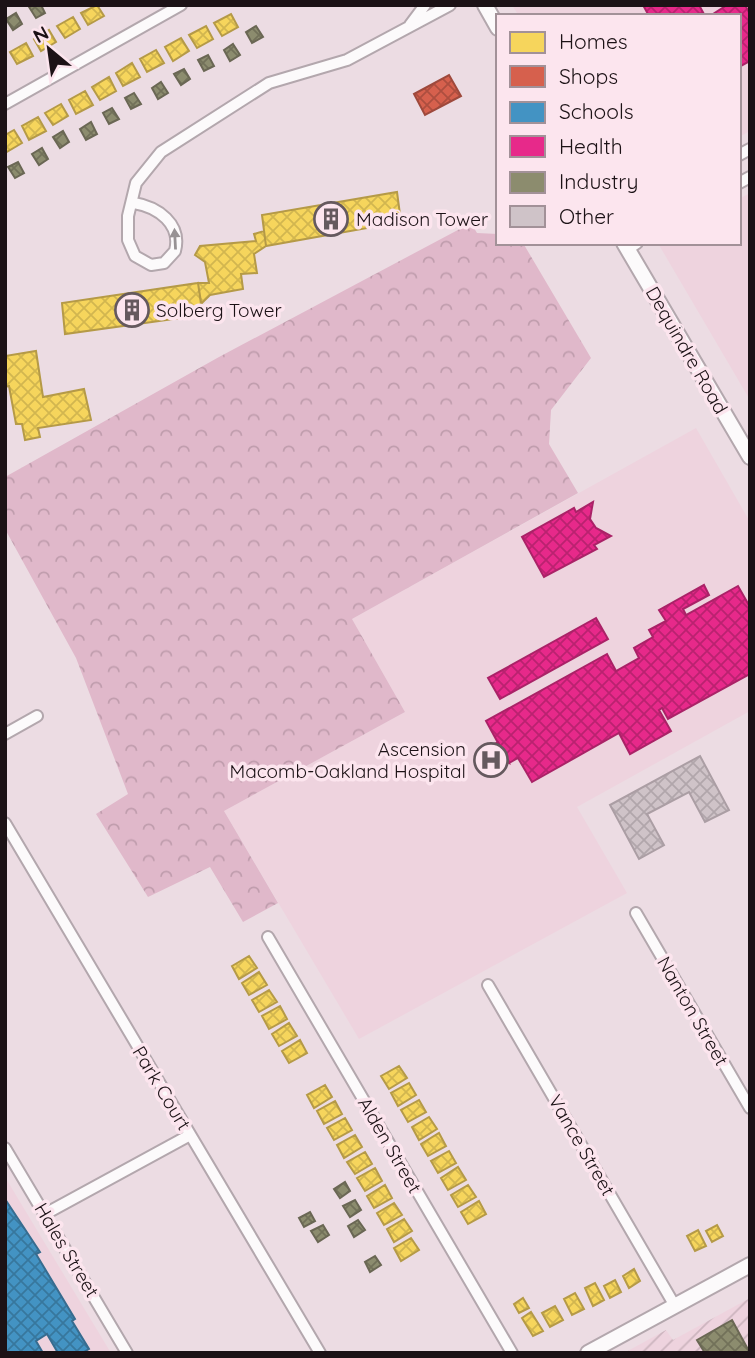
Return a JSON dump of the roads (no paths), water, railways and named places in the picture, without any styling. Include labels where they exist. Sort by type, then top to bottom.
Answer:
[{"type":"main road","points":[[485,5],[496,24]]},
{"type":"main road","name":"Dequindre Road","points":[[630,245],[750,457]]},
{"type":"main road","points":[[589,1353],[750,1265]]},
{"type":"street","points":[[5,104],[181,5]]},
{"type":"street","points":[[409,27],[425,5]]},
{"type":"street","points":[[134,203],[169,219],[175,229],[176,251],[164,263],[146,264],[131,248],[127,226],[136,184],[148,164],[170,145],[269,83],[334,65],[450,5]]},
{"type":"street","points":[[5,734],[37,716]]},
{"type":"street","name":"Park Court","points":[[5,823],[320,1353]]},
{"type":"street","name":"Nanton Street","points":[[636,914],[750,1108]]},
{"type":"street","name":"Alden Street","points":[[268,937],[512,1353]]},
{"type":"street","name":"Vance Street","points":[[488,985],[675,1306]]},
{"type":"street","points":[[45,1214],[190,1135]]},
{"type":"street","name":"Hales Street","points":[[5,1148],[127,1353]]},
{"type":"place","name":"Madison Tower","points":[[331,219]]},
{"type":"place","name":"Solberg Tower","points":[[132,310]]},
{"type":"place","name":"Ascension Macomb-Oakland Hospital","points":[[491,760]]}]
